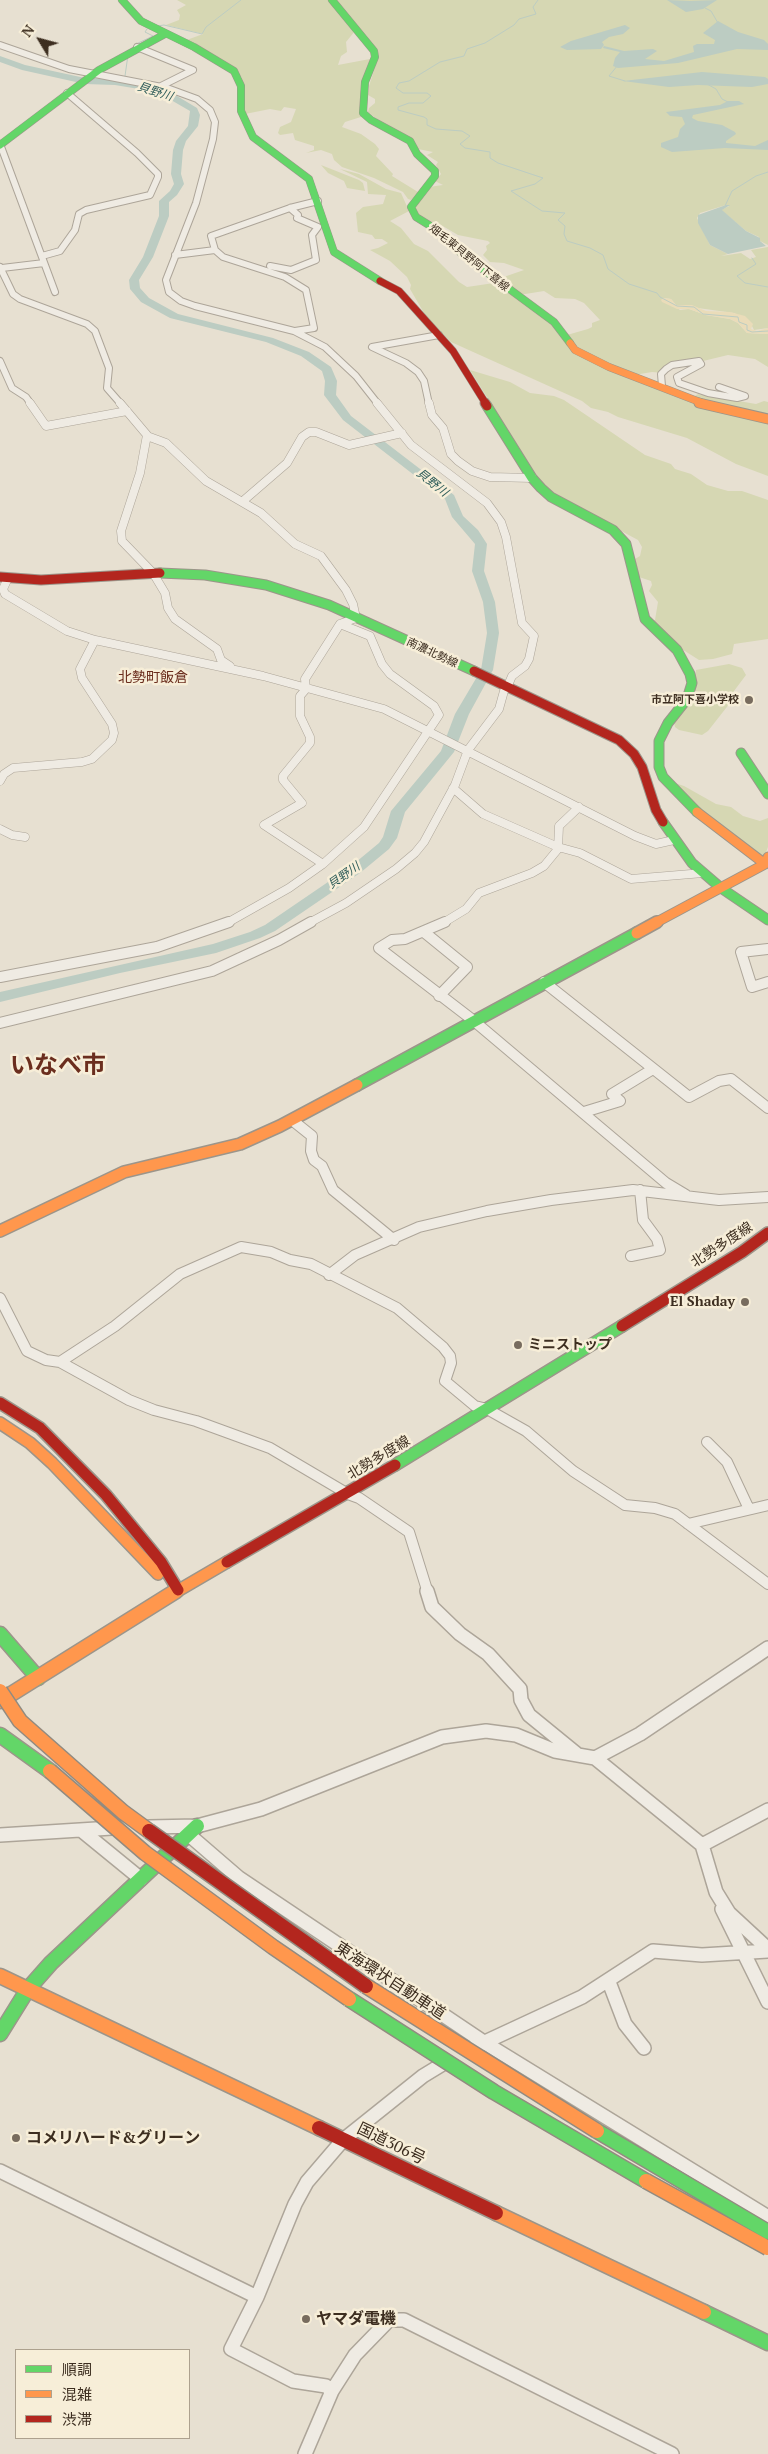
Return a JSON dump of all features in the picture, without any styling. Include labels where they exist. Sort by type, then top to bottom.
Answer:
[{"type":"main road","points":[[0,1231],[124,1172],[240,1144],[292,1120],[767,862],[698,812],[663,777],[660,767],[659,741],[668,723],[687,699],[692,683],[690,674],[677,650],[645,619],[626,544],[613,530],[551,497],[532,478],[453,351],[399,290],[339,257],[331,245],[318,201],[309,179],[257,142],[253,137],[241,111],[242,86],[234,71],[141,21],[128,9],[122,0]]},
{"type":"main road","name":"畑毛東貝野阿下喜線","points":[[332,0],[374,51],[375,57],[365,82],[362,104],[363,112],[371,120],[410,141],[417,154],[435,171],[435,176],[411,208],[416,217],[436,230],[469,260],[554,322],[575,350],[609,368],[662,386],[697,402],[768,419]]},
{"type":"main road","points":[[0,145],[93,74],[137,47],[165,34]]},
{"type":"main road","name":"南濃北勢線","points":[[4,577],[66,580],[153,573],[205,575],[266,585],[318,601],[356,618],[601,730],[626,746],[642,767],[656,810],[674,840],[703,873],[721,888],[768,920]]},
{"type":"main road","points":[[741,752],[768,794]]},
{"type":"main road","name":"北勢多度線","points":[[0,1701],[178,1590],[348,1494],[487,1410],[742,1252],[768,1233]]},
{"type":"main road","points":[[0,1403],[40,1428],[106,1495],[161,1562],[178,1590]]},
{"type":"main road","points":[[0,1422],[30,1443],[52,1463],[151,1569],[178,1590]]},
{"type":"main road","points":[[0,1634],[38,1678]]},
{"type":"main road","name":"東海環状自動車道","points":[[0,1691],[20,1720],[123,1812],[296,1938],[381,1996],[518,2082],[637,2156],[768,2232]]},
{"type":"main road","points":[[0,1735],[50,1770],[145,1853],[265,1942],[346,1997],[494,2092],[628,2171],[768,2248]]},
{"type":"main road","points":[[0,2034],[28,1989],[51,1963],[192,1830]]},
{"type":"main road","name":"国道306号","points":[[0,1976],[768,2343]]},
{"type":"street","points":[[0,45],[66,68],[159,87],[197,99],[210,110],[215,122],[204,177],[166,280],[168,292],[195,306],[294,331],[313,339],[340,358],[400,434],[411,445],[488,503],[501,522],[511,557],[522,623],[534,636],[529,659],[525,666],[512,676],[504,686],[499,709],[468,750],[453,788],[436,822],[415,853],[396,869],[346,903],[302,929],[212,971],[133,992],[0,1023]]},
{"type":"street","points":[[137,47],[193,70],[159,87]]},
{"type":"street","points":[[42,256],[60,251],[75,230],[79,214],[95,208],[150,195],[158,177],[158,174],[137,153],[67,93]]},
{"type":"street","points":[[0,145],[54,292]]},
{"type":"street","points":[[294,331],[314,328],[306,290],[285,277],[237,262],[216,251],[211,236],[290,208],[318,201]]},
{"type":"street","points":[[175,255],[216,251],[287,270],[316,260],[312,235],[318,227],[300,220],[290,208]]},
{"type":"street","points":[[44,263],[1,268],[10,289],[20,299],[90,326],[107,360],[109,368],[107,388],[147,436],[166,443],[206,481],[261,513],[295,544],[321,556],[346,590],[356,618],[340,624],[305,679],[306,689],[300,696],[300,716],[310,737],[310,743],[283,776],[283,780],[302,803],[264,825],[323,864]]},
{"type":"street","points":[[439,335],[372,347],[406,363],[418,372],[424,381],[432,415],[443,428],[451,454],[458,461],[472,471],[490,477],[532,478]]},
{"type":"street","points":[[0,361],[12,388],[26,397],[46,426],[127,411]]},
{"type":"street","points":[[662,386],[661,374],[666,369],[672,365],[699,361],[701,364],[677,377],[679,383],[708,393],[737,398],[745,396],[719,386]]},
{"type":"street","points":[[243,501],[287,464],[302,437],[309,432],[316,432],[351,444],[400,434]]},
{"type":"street","points":[[147,436],[140,473],[121,531],[122,541],[153,573],[165,593],[168,608],[175,619],[217,649],[221,660],[235,670]]},
{"type":"street","points":[[4,577],[3,589],[5,594],[12,600],[67,631],[95,640],[235,670],[384,709],[652,843],[674,840]]},
{"type":"street","points":[[0,977],[157,947],[198,935],[247,914],[290,888],[323,864],[364,827],[426,730],[439,715],[438,710],[390,674],[382,664],[370,636],[340,624]]},
{"type":"street","points":[[0,781],[12,768],[62,765],[92,759],[105,749],[112,740],[114,733],[112,724],[82,678],[80,669],[95,640]]},
{"type":"street","points":[[453,788],[482,814],[558,847],[580,853],[631,879],[703,873]]},
{"type":"street","points":[[579,807],[559,826],[558,849],[544,866],[532,874],[479,893],[460,913],[424,932],[405,939],[392,940],[379,948],[439,996],[474,1021],[666,1183],[686,1195]]},
{"type":"street","points":[[0,829],[12,835],[25,837]]},
{"type":"street","points":[[424,932],[467,967],[439,996]]},
{"type":"street","points":[[768,949],[740,952],[752,987],[768,982]]},
{"type":"street","points":[[544,982],[689,1097],[719,1081],[731,1079],[768,1108]]},
{"type":"street","points":[[584,1112],[620,1101],[612,1094],[653,1070]]},
{"type":"street","points":[[292,1120],[312,1136],[311,1151],[314,1160],[322,1166],[334,1190],[394,1240]]},
{"type":"street","points":[[631,1256],[660,1250],[657,1239],[643,1220],[640,1190]]},
{"type":"street","points":[[329,1275],[355,1255],[419,1228],[487,1211],[575,1196],[640,1190],[719,1200],[768,1197]]},
{"type":"street","points":[[60,1362],[116,1326],[180,1274],[242,1247],[271,1252],[290,1260],[311,1264],[329,1275],[375,1295],[397,1308],[443,1347],[450,1356],[451,1363],[445,1381],[452,1389],[475,1406],[487,1410],[526,1431],[573,1471],[625,1505],[655,1508],[675,1514],[768,1584]]},
{"type":"street","points":[[0,1298],[16,1333],[27,1351],[46,1360],[60,1362],[129,1400],[196,1420],[270,1448],[348,1494],[359,1498],[409,1532],[432,1607],[460,1634],[488,1654],[520,1689],[522,1700],[529,1715],[581,1757]]},
{"type":"street","points":[[707,1442],[727,1462],[749,1509]]},
{"type":"street","points":[[688,1524],[768,1505]]},
{"type":"street","points":[[0,1835],[81,1830],[192,1830],[260,1808],[442,1737],[486,1731],[516,1735],[555,1751],[595,1758],[640,1734],[768,1648]]},
{"type":"street","points":[[595,1758],[702,1845],[716,1892],[742,1953],[768,2002]]},
{"type":"street","points":[[702,1845],[768,1810]]},
{"type":"street","points":[[81,1830],[140,1879]]},
{"type":"street","points":[[192,1830],[239,1878],[485,2043],[768,2217]]},
{"type":"street","points":[[716,1892],[729,1913],[768,1950]]},
{"type":"street","points":[[332,2391],[326,2386],[292,2381],[231,2349],[256,2297],[299,2196],[307,2182],[344,2140],[423,2076],[457,2055],[582,1997],[609,1982],[653,1951],[702,1954],[768,1950]]},
{"type":"street","points":[[609,1982],[625,2024],[644,2048]]},
{"type":"street","points":[[0,2171],[256,2297]]},
{"type":"street","points":[[305,2454],[327,2407],[332,2391],[356,2355],[389,2320],[404,2320],[672,2454]]},
{"type":"green space","points":[[177,0],[330,0],[355,31],[346,42],[347,52],[341,56],[338,65],[370,59],[360,98],[360,113],[364,116],[345,122],[342,127],[361,134],[375,144],[379,149],[376,156],[393,174],[392,176],[418,192],[411,200],[408,199],[403,192],[374,178],[342,167],[334,160],[332,154],[321,150],[306,153],[314,150],[314,146],[295,140],[293,133],[280,135],[278,133],[280,127],[291,122],[296,109],[284,107],[281,111],[270,109],[245,114],[242,78],[236,71],[184,41],[203,34],[166,25],[179,20],[180,15],[177,10],[186,5]]},
{"type":"green space","points":[[336,0],[768,0],[768,245],[760,241],[759,237],[746,231],[721,210],[729,206],[726,205],[700,213],[697,218],[710,245],[728,254],[721,256],[741,253],[750,259],[756,257],[751,250],[768,247],[768,328],[754,330],[750,322],[734,313],[676,305],[671,299],[663,298],[680,310],[689,309],[706,315],[730,319],[738,323],[747,333],[768,334],[768,367],[755,359],[728,355],[674,368],[664,373],[652,372],[634,375],[581,351],[573,344],[567,335],[588,329],[592,327],[592,323],[600,320],[584,303],[575,299],[555,298],[544,291],[519,295],[498,279],[524,270],[504,263],[490,262],[483,255],[487,250],[486,246],[490,243],[488,241],[458,235],[441,225],[426,221],[419,216],[414,208],[415,204],[429,187],[443,185],[435,181],[441,174],[436,165],[438,162],[427,155],[433,152],[418,149],[409,136],[387,127],[368,112],[369,108],[375,103],[375,99],[368,95],[379,55]]},
{"type":"green space","points":[[321,165],[359,180],[363,183],[365,191],[347,188],[344,181],[328,173]]},
{"type":"green space","points":[[340,169],[359,174],[386,189],[401,193],[409,211],[390,221],[401,228],[414,244],[428,251],[459,282],[467,287],[494,283],[542,315],[551,323],[570,348],[621,374],[651,384],[685,400],[768,421],[768,476],[736,464],[687,438],[591,408],[582,401],[451,342],[427,318],[410,289],[411,285],[407,277],[390,261],[370,250],[388,243],[382,239],[375,239],[372,235],[358,232],[356,213],[363,207],[383,204],[386,195],[368,194],[367,182]]},
{"type":"green space","points":[[470,370],[510,382],[530,393],[554,396],[564,400],[645,455],[671,464],[675,469],[691,474],[707,485],[728,491],[742,491],[768,500],[768,639],[734,644],[732,654],[713,659],[699,660],[677,646],[651,621],[655,620],[658,602],[649,591],[652,585],[651,581],[639,577],[635,559],[640,556],[642,547],[638,540],[554,495],[540,482]]},
{"type":"green space","points":[[698,394],[756,404],[764,401],[768,402],[768,417],[693,397]]},
{"type":"green space","points":[[729,664],[742,668],[746,675],[734,691],[730,703],[708,731],[702,735],[679,730],[675,727],[674,722],[695,690],[696,670]]},
{"type":"green space","points":[[672,782],[684,786],[716,804],[731,807],[743,816],[760,821],[768,818],[768,847],[764,857],[721,828]]},
{"type":"sand","points":[[663,298],[671,299],[676,305],[692,305],[706,311],[730,312],[745,316],[753,324],[751,329],[757,331],[768,328],[768,334],[747,333],[738,323],[730,319],[706,315],[689,309],[677,309],[662,302]]},
{"type":"shaded area","points":[[667,0],[717,0],[703,9],[686,12]]},
{"type":"shaded area","points":[[718,21],[738,32],[764,40],[768,44],[768,50],[737,49],[678,63],[618,68],[613,66],[615,58],[620,52],[603,48],[604,46],[624,51],[653,49],[657,51],[645,59],[664,61],[694,52],[693,46],[697,44],[714,44],[715,40],[703,33]]},
{"type":"shaded area","points":[[625,25],[630,28],[623,34],[609,37],[602,42],[604,45],[601,49],[567,50],[560,47],[571,41]]},
{"type":"shaded area","points":[[702,72],[765,77],[768,79],[768,84],[752,87],[698,85],[669,87],[623,81]]},
{"type":"shaded area","points":[[728,101],[739,101],[744,104],[693,115],[692,118],[698,121],[722,125],[735,132],[736,134],[726,143],[755,146],[768,140],[768,150],[725,148],[672,152],[661,147],[661,143],[678,137],[680,129],[685,124],[682,117],[670,116],[666,112],[720,105]]},
{"type":"shaded area","points":[[730,205],[722,210],[746,231],[760,238],[760,241],[766,246],[728,254],[710,245],[698,223],[698,215]]},
{"type":"waterway","points":[[157,26],[164,25],[202,34],[206,27],[241,0]]},
{"type":"waterway","points":[[538,0],[533,7],[536,14],[519,19],[514,25],[485,43],[467,49],[464,56],[440,62],[409,81],[399,83],[396,88],[403,93],[427,93],[431,96],[423,103],[409,103],[398,107],[398,110],[424,117],[427,119],[427,125],[436,129],[462,131],[470,136],[460,144],[465,148],[490,152],[490,158],[498,163],[543,178],[535,184],[511,191],[542,211],[565,213],[558,220],[565,226],[564,234],[567,241],[590,248],[603,255],[608,269],[629,284],[657,293],[660,297],[677,306],[694,307],[703,314],[738,317],[739,322],[747,325],[747,330],[752,332],[768,331]]},
{"type":"waterway","points":[[705,8],[711,11],[718,23]]},
{"type":"waterway","points":[[136,44],[153,36],[145,32],[147,29]]},
{"type":"waterway","points":[[124,83],[128,55]]},
{"type":"waterway","name":"貝野川","points":[[0,59],[22,67],[85,81],[115,82],[141,87],[174,98],[194,110],[193,126],[181,141],[178,150],[176,174],[179,184],[174,193],[164,201],[164,216],[148,257],[134,280],[135,289],[145,300],[174,316],[203,325],[269,340],[305,354],[327,369],[331,381],[330,395],[347,418],[450,497],[458,517],[474,533],[481,544],[478,571],[489,602],[493,633],[487,670],[462,714],[447,752],[398,811],[390,838],[384,846],[355,870],[270,928],[255,935],[216,948],[120,968],[0,997]]},
{"type":"waterway","points":[[618,65],[609,76],[625,81]]},
{"type":"waterway","points":[[707,84],[716,89],[722,99],[728,102]]},
{"type":"waterway","points":[[725,206],[732,191],[756,176],[768,172]]},
{"type":"waterway","points":[[752,258],[756,264],[737,276],[745,283],[768,287]]},
{"type":"traffic: fast","points":[[122,0],[141,21],[194,47],[234,71],[241,86],[241,111],[253,137],[309,179],[334,252],[380,281]]},
{"type":"traffic: fast","points":[[332,0],[374,51],[375,57],[365,82],[363,113],[371,120],[410,141],[417,154],[435,171],[435,176],[411,207],[416,217],[437,230],[462,254],[554,322],[570,343]]},
{"type":"traffic: fast","points":[[0,145],[99,70],[165,34]]},
{"type":"traffic: fast","points":[[487,406],[532,478],[541,488],[551,497],[613,530],[626,544],[645,619],[677,650],[690,674],[692,683],[687,699],[668,723],[659,741],[659,767],[663,777],[697,812]]},
{"type":"traffic: fast","points":[[160,573],[205,575],[266,585],[329,605],[474,671]]},
{"type":"traffic: fast","points":[[741,753],[768,794]]},
{"type":"traffic: fast","points":[[663,822],[692,863],[721,888],[768,920]]},
{"type":"traffic: fast","points":[[357,1085],[637,933]]},
{"type":"traffic: fast","points":[[395,1465],[622,1326]]},
{"type":"traffic: fast","points":[[0,1634],[38,1678]]},
{"type":"traffic: fast","points":[[0,1735],[50,1771]]},
{"type":"traffic: fast","points":[[0,2034],[28,1989],[51,1963],[197,1826]]},
{"type":"traffic: fast","points":[[349,1999],[494,2092],[646,2181]]},
{"type":"traffic: fast","points":[[597,2131],[768,2232]]},
{"type":"traffic: fast","points":[[704,2312],[768,2343]]},
{"type":"traffic: slow","points":[[570,343],[575,350],[609,367],[662,386],[697,402],[768,419]]},
{"type":"traffic: slow","points":[[697,812],[765,864]]},
{"type":"traffic: slow","points":[[637,933],[765,864],[768,857]]},
{"type":"traffic: slow","points":[[0,1231],[124,1172],[240,1144],[280,1126],[357,1085]]},
{"type":"traffic: slow","points":[[0,1423],[30,1443],[52,1463],[158,1574]]},
{"type":"traffic: slow","points":[[0,1701],[178,1590],[227,1562]]},
{"type":"traffic: slow","points":[[0,1691],[20,1721],[123,1812],[149,1831]]},
{"type":"traffic: slow","points":[[50,1771],[145,1853],[273,1947],[349,1999]]},
{"type":"traffic: slow","points":[[0,1976],[319,2128]]},
{"type":"traffic: slow","points":[[366,1986],[597,2131]]},
{"type":"traffic: slow","points":[[646,2181],[768,2248]]},
{"type":"traffic: slow","points":[[496,2213],[704,2312]]},
{"type":"traffic: jam","points":[[380,281],[399,291],[453,351],[487,406]]},
{"type":"traffic: jam","points":[[0,577],[41,580],[160,573]]},
{"type":"traffic: jam","points":[[474,671],[619,740],[634,754],[642,767],[656,810],[663,822]]},
{"type":"traffic: jam","points":[[622,1326],[742,1252],[768,1233]]},
{"type":"traffic: jam","points":[[0,1403],[40,1428],[106,1495],[161,1562],[178,1590]]},
{"type":"traffic: jam","points":[[227,1562],[395,1465]]},
{"type":"traffic: jam","points":[[149,1831],[296,1938],[366,1986]]},
{"type":"traffic: jam","points":[[319,2128],[496,2213]]},
{"type":"place","name":"市立阿下喜小学校","points":[[749,700]]},
{"type":"place","name":"El Shaday","points":[[745,1302]]},
{"type":"place","name":"ミニストップ","points":[[518,1345]]},
{"type":"place","name":"コメリハード&グリーン","points":[[16,2138]]},
{"type":"place","name":"ヤマダ電機","points":[[306,2319]]},
{"type":"district","name":"北勢町飯倉","points":[[153,678]]},
{"type":"district","name":"いなべ市","points":[[58,1066]]}]
